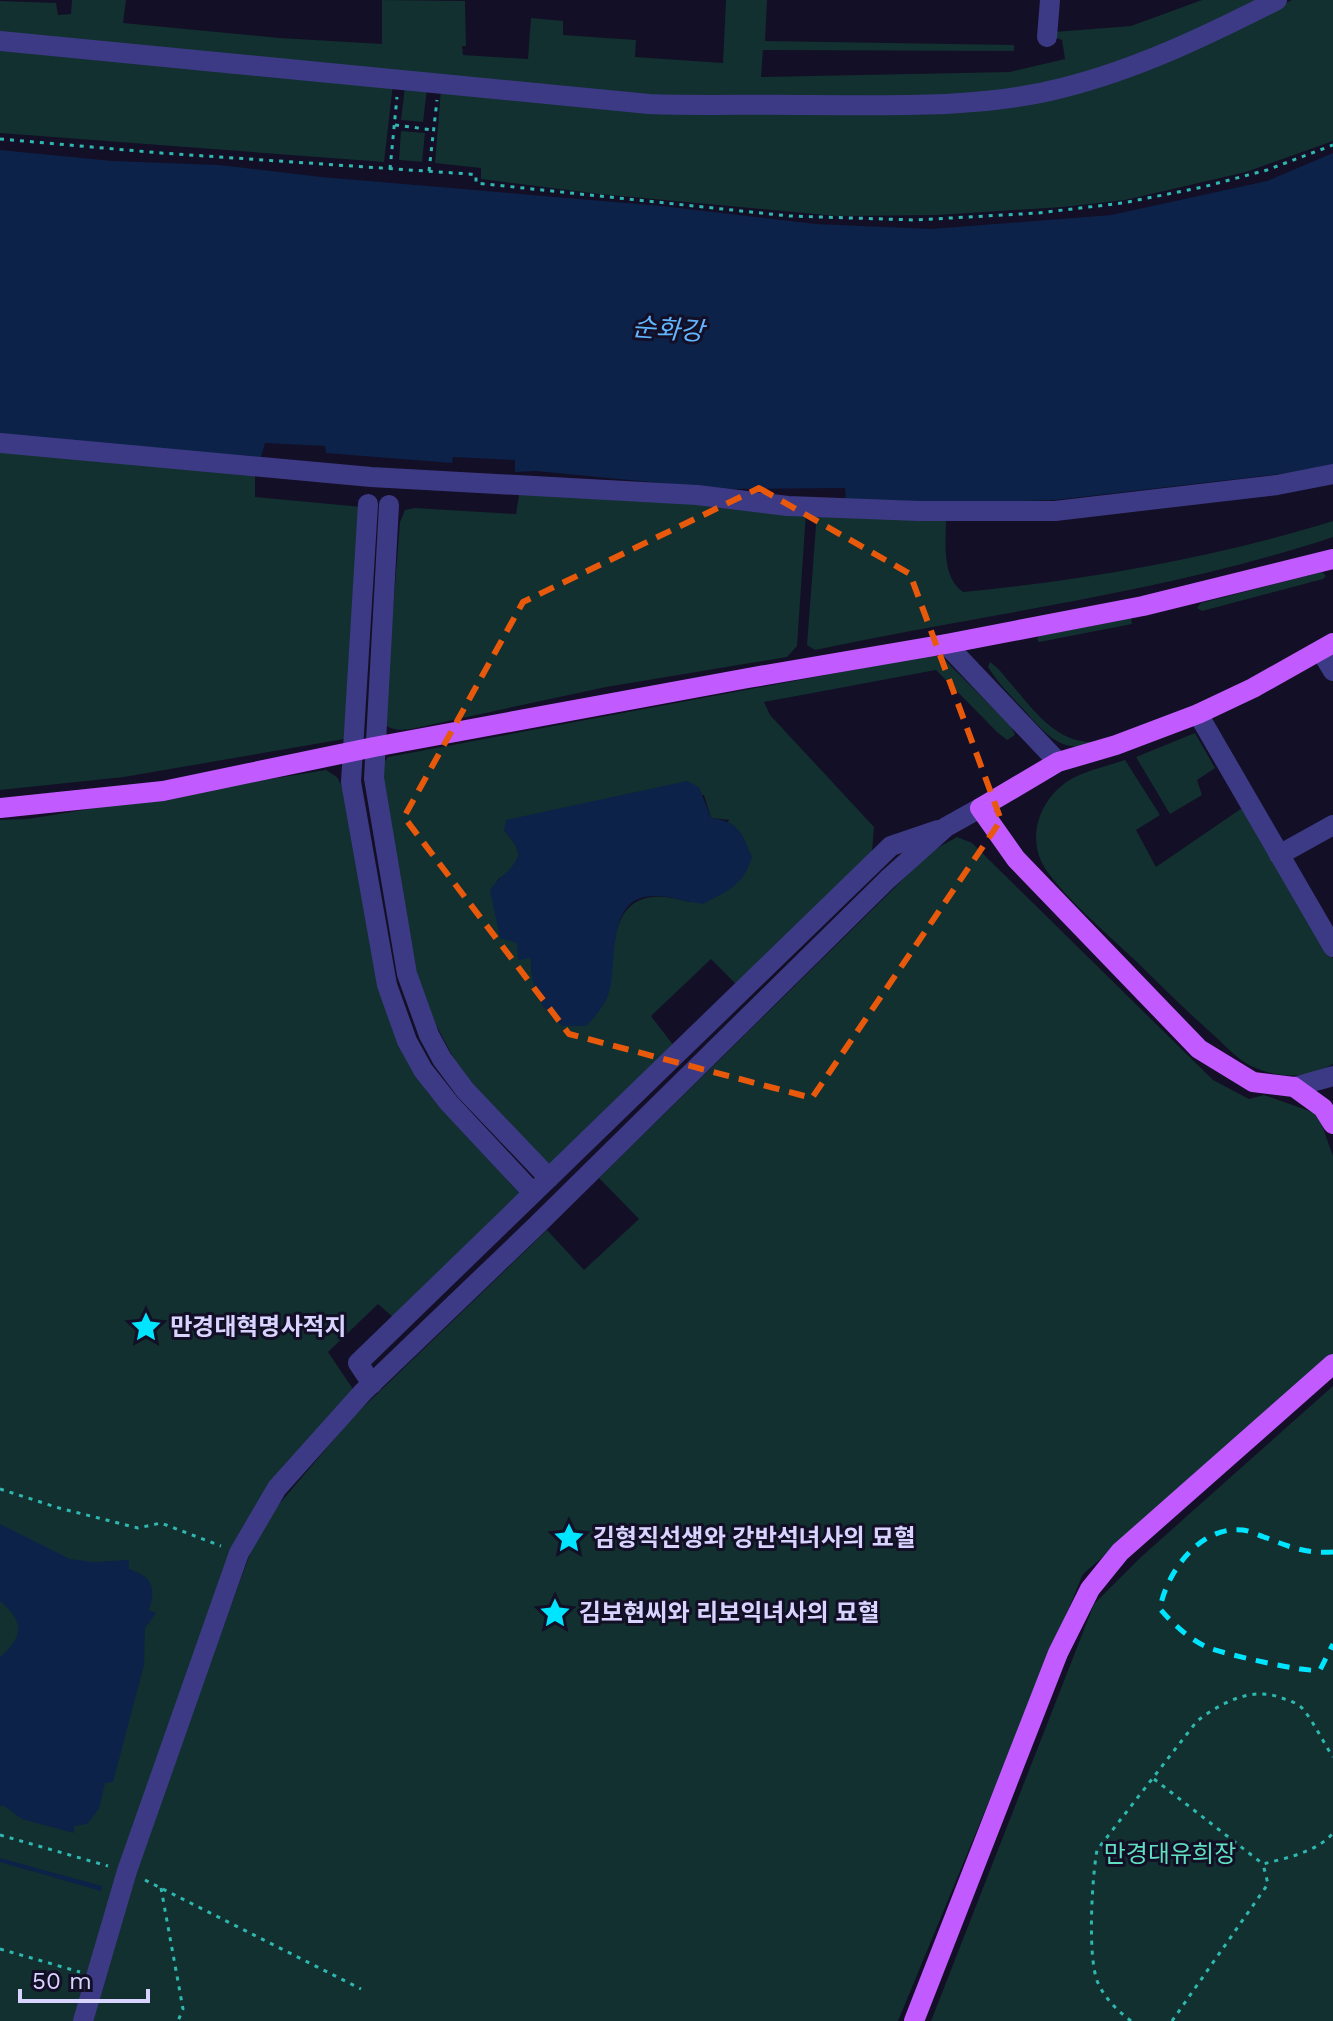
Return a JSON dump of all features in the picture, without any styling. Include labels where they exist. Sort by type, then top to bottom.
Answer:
[{"type":"main road","points":[[0,808],[163,791],[364,749],[1143,606],[1333,559]]},
{"type":"main road","points":[[1327,647],[1198,714],[1116,745],[1058,762],[980,808],[1016,859],[1199,1049],[1253,1082],[1294,1087],[1323,1108],[1333,1124]]},
{"type":"main road","points":[[914,2021],[1058,1653],[1090,1589],[1120,1552],[1333,1364]]},
{"type":"street","points":[[1047,37],[1050,0]]},
{"type":"street","points":[[0,41],[636,103],[706,106],[888,105],[1034,94],[1119,71],[1203,37],[1277,0]]},
{"type":"street","points":[[0,443],[371,477],[697,495],[788,506],[919,511],[1055,511],[1277,485],[1333,474]]},
{"type":"street","points":[[368,504],[364,573],[370,643],[364,749],[351,782],[387,985],[407,1041],[423,1070],[449,1103],[533,1193]]},
{"type":"street","points":[[370,643],[385,574],[389,505]]},
{"type":"street","points":[[364,573],[385,574]]},
{"type":"street","points":[[946,644],[1058,762]]},
{"type":"street","points":[[1327,647],[1333,671]]},
{"type":"street","points":[[1198,714],[1333,947]]},
{"type":"street","points":[[364,749],[374,778],[407,974],[429,1035],[465,1090],[549,1178]]},
{"type":"street","points":[[372,1384],[358,1363],[891,846],[946,827],[980,808]]},
{"type":"street","points":[[1279,855],[1333,825]]},
{"type":"street","points":[[83,2021],[127,1871],[239,1553],[277,1488],[372,1384],[888,879],[946,827]]},
{"type":"street","points":[[374,908],[395,905]]},
{"type":"street","points":[[1294,1087],[1333,1076]]},
{"type":"street","points":[[449,1103],[465,1090]]},
{"type":"path","points":[[390,169],[399,79]]},
{"type":"path","points":[[429,171],[439,82]]},
{"type":"path","points":[[395,125],[433,130]]},
{"type":"path","points":[[0,139],[476,175],[476,183],[789,216],[916,220],[1038,213],[1123,203],[1267,170],[1333,145]]},
{"type":"path","points":[[1,1488],[59,1508],[138,1528],[161,1523],[239,1553]]},
{"type":"path","points":[[1131,2021],[1112,2006],[1097,1980],[1092,1931],[1092,1876],[1097,1850],[1152,1778],[1197,1721],[1213,1709],[1244,1695],[1268,1693],[1292,1701],[1302,1708],[1333,1757]]},
{"type":"path","points":[[1152,1778],[1263,1864],[1268,1884],[1172,2021]]},
{"type":"path","points":[[1263,1864],[1299,1854],[1327,1840],[1333,1833]]},
{"type":"path","points":[[0,1835],[127,1871],[361,1989]]},
{"type":"path","points":[[161,1888],[183,2009],[178,2021]]},
{"type":"path","points":[[0,1949],[95,1977]]},
{"type":"highlighted area","points":[[759,488],[910,574],[1001,820],[812,1098],[569,1034],[404,817],[523,602]]},
{"type":"green space","points":[[72,0],[126,0],[123,23],[382,44],[382,0],[465,1],[466,46],[462,46],[463,55],[528,59],[531,18],[563,21],[563,35],[636,40],[635,57],[723,63],[726,0],[767,0],[765,41],[1014,45],[1014,51],[763,50],[761,77],[1010,72],[1065,59],[1062,40],[1054,37],[1054,32],[1131,26],[1202,0],[1268,0],[1107,70],[980,95],[644,98],[0,36],[0,1],[56,3],[58,15],[71,14]]},
{"type":"green space","points":[[1292,0],[1333,0],[1333,141],[1246,172],[1125,200],[937,215],[837,216],[600,194],[481,179],[481,168],[435,163],[441,89],[1000,105],[1236,29]]},
{"type":"green space","points":[[0,47],[393,84],[384,162],[0,133]]},
{"type":"green space","points":[[405,87],[427,89],[423,122],[401,120]]},
{"type":"green space","points":[[401,131],[425,133],[422,162],[399,160]]},
{"type":"green space","points":[[0,448],[255,472],[255,497],[362,507],[344,739],[124,777],[0,790]]},
{"type":"green space","points":[[520,489],[806,512],[797,646],[787,657],[606,687],[411,729],[397,730],[387,726],[384,724],[400,522],[405,510],[516,514]]},
{"type":"green space","points":[[817,512],[946,517],[948,568],[963,592],[1150,566],[1242,546],[1333,521],[1333,537],[1141,588],[815,650],[807,645]]},
{"type":"green space","points":[[1322,572],[1326,576],[1323,579],[1202,611],[1197,608],[1201,603]]},
{"type":"green space","points":[[1131,618],[1132,624],[1039,642],[1037,639],[1039,636]]},
{"type":"green space","points":[[932,655],[943,658],[1011,726],[1015,735],[1007,740],[997,732],[936,670],[764,702],[770,715],[874,827],[872,852],[738,986],[711,959],[651,1016],[674,1046],[548,1167],[463,1076],[419,985],[380,768],[388,757]],"holes":[[[704,795],[711,818],[729,820],[689,902],[665,897],[646,898],[633,904],[623,915],[613,947],[610,988],[532,976],[531,958],[517,943],[497,880],[513,870],[519,854],[504,830]]]},
{"type":"green space","points":[[990,662],[1041,718],[1062,734],[1075,739],[1104,741],[1183,710],[1185,713],[1121,740],[1086,747],[1070,746],[1055,740],[1035,722],[996,678],[988,667]]},
{"type":"green space","points":[[1195,733],[1215,768],[1197,780],[1202,795],[1170,814],[1136,757]]},
{"type":"green space","points":[[1125,760],[1160,815],[1136,830],[1156,867],[1245,806],[1333,959],[1333,1064],[1292,1076],[1261,1070],[1242,1061],[1087,916],[1049,873],[1041,861],[1036,839],[1040,816],[1051,797],[1074,777]]},
{"type":"green space","points":[[326,770],[337,777],[343,788],[400,1048],[428,1093],[520,1194],[394,1318],[378,1304],[328,1352],[355,1392],[259,1502],[76,2021],[0,2021],[0,820],[28,819]]},
{"type":"green space","points":[[957,837],[972,843],[1213,1080],[1249,1099],[1264,1095],[1318,1114],[1333,1156],[1333,1359],[1083,1574],[898,2021],[93,2021],[134,1873],[252,1548],[274,1510],[354,1416],[547,1230],[584,1270],[639,1219],[599,1178],[932,851]]},
{"type":"green space","name":"만경대유희장","points":[[1333,1386],[1333,2021],[931,2021],[1094,1604],[1141,1557]]},
{"type":"water","name":"순화강","points":[[0,150],[113,161],[219,165],[321,177],[662,206],[816,224],[931,229],[1111,215],[1267,181],[1333,153],[1333,468],[1055,500],[846,502],[845,488],[723,489],[536,471],[515,472],[515,460],[453,457],[452,463],[326,453],[325,446],[265,443],[261,457],[0,436]]},
{"type":"water","points":[[687,781],[699,787],[711,818],[734,826],[745,841],[752,857],[744,875],[734,886],[703,904],[649,896],[631,904],[619,924],[610,989],[604,1004],[586,1026],[562,1026],[538,996],[531,958],[518,960],[517,943],[500,938],[490,890],[519,854],[504,830],[506,820]]},
{"type":"water","points":[[0,1524],[70,1559],[93,1562],[129,1560],[129,1569],[148,1579],[151,1584],[149,1610],[156,1613],[145,1628],[144,1665],[113,1782],[105,1783],[99,1809],[87,1824],[74,1826],[74,1833],[22,1819],[0,1806],[0,1657],[14,1643],[18,1629],[14,1615],[0,1601]]},
{"type":"water","points":[[0,1858],[102,1886],[101,1891],[0,1862]]},
{"type":"railway","points":[[1333,1552],[1299,1549],[1252,1532],[1228,1530],[1213,1535],[1188,1554],[1170,1580],[1160,1609],[1202,1645],[1299,1669],[1320,1670],[1333,1644]]},
{"type":"place","name":"만경대혁명사적지","points":[[146,1327]]},
{"type":"place","name":"김형직선생와 강반석녀사의 묘혈","points":[[569,1538]]},
{"type":"place","name":"김보현씨와 리보익녀사의 묘혈","points":[[555,1613]]}]
